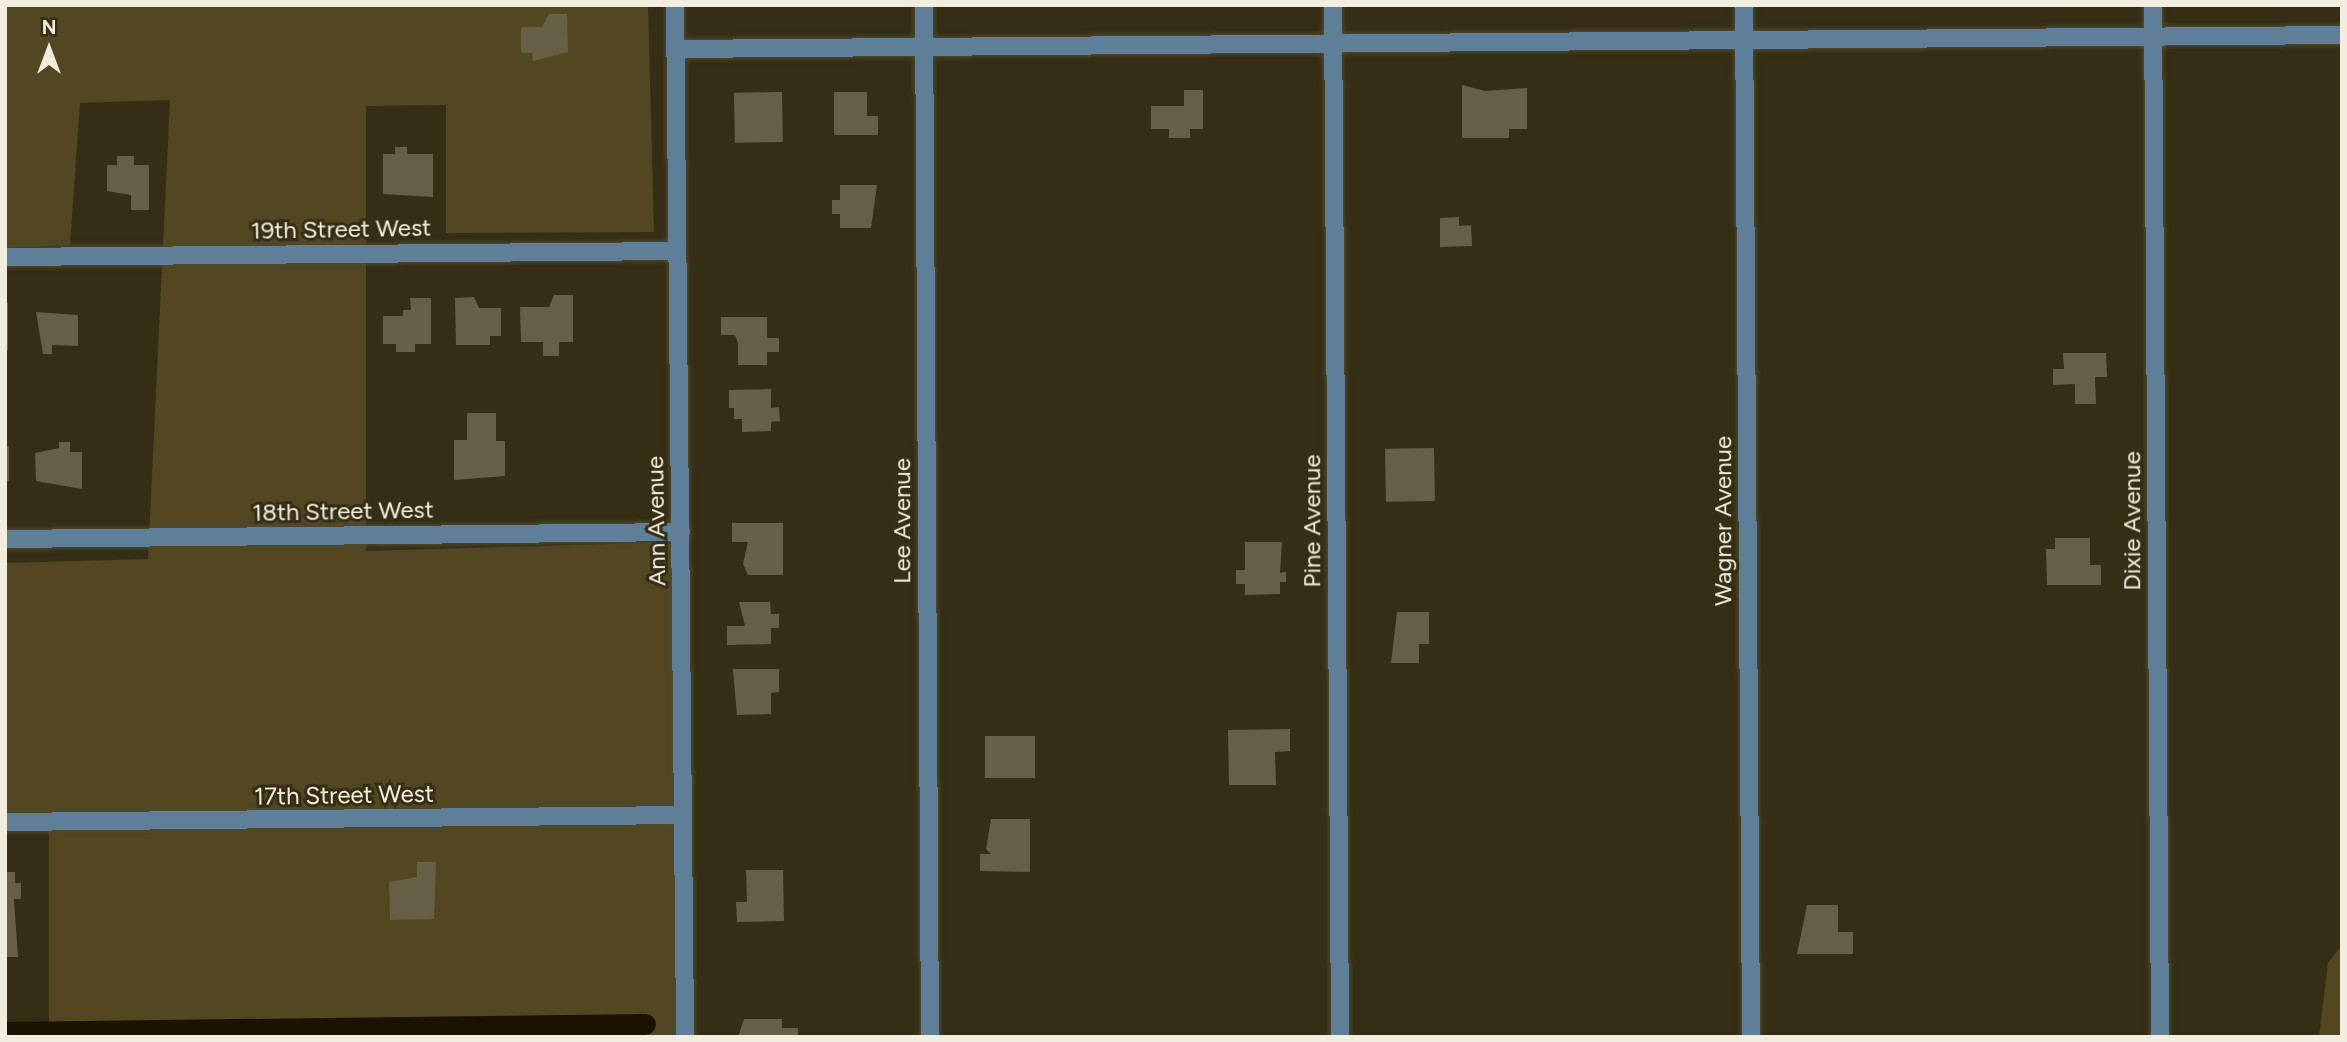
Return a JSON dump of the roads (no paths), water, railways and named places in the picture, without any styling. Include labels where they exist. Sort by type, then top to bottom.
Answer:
[{"type":"street","name":"Ann Avenue","points":[[675,5],[685,1037]]},
{"type":"street","name":"Lee Avenue","points":[[924,5],[930,1037]]},
{"type":"street","name":"Pine Avenue","points":[[1333,5],[1340,1037]]},
{"type":"street","name":"Wagner Avenue","points":[[1744,5],[1751,1037]]},
{"type":"street","name":"Dixie Avenue","points":[[2153,5],[2160,1037]]},
{"type":"street","points":[[675,49],[2342,35]]},
{"type":"street","name":"19th Street West","points":[[5,257],[676,251]]},
{"type":"street","name":"18th Street West","points":[[5,539],[681,532]]},
{"type":"street","name":"17th Street West","points":[[5,822],[683,815]]},
{"type":"waterway","points":[[5,1032],[645,1024]]}]
